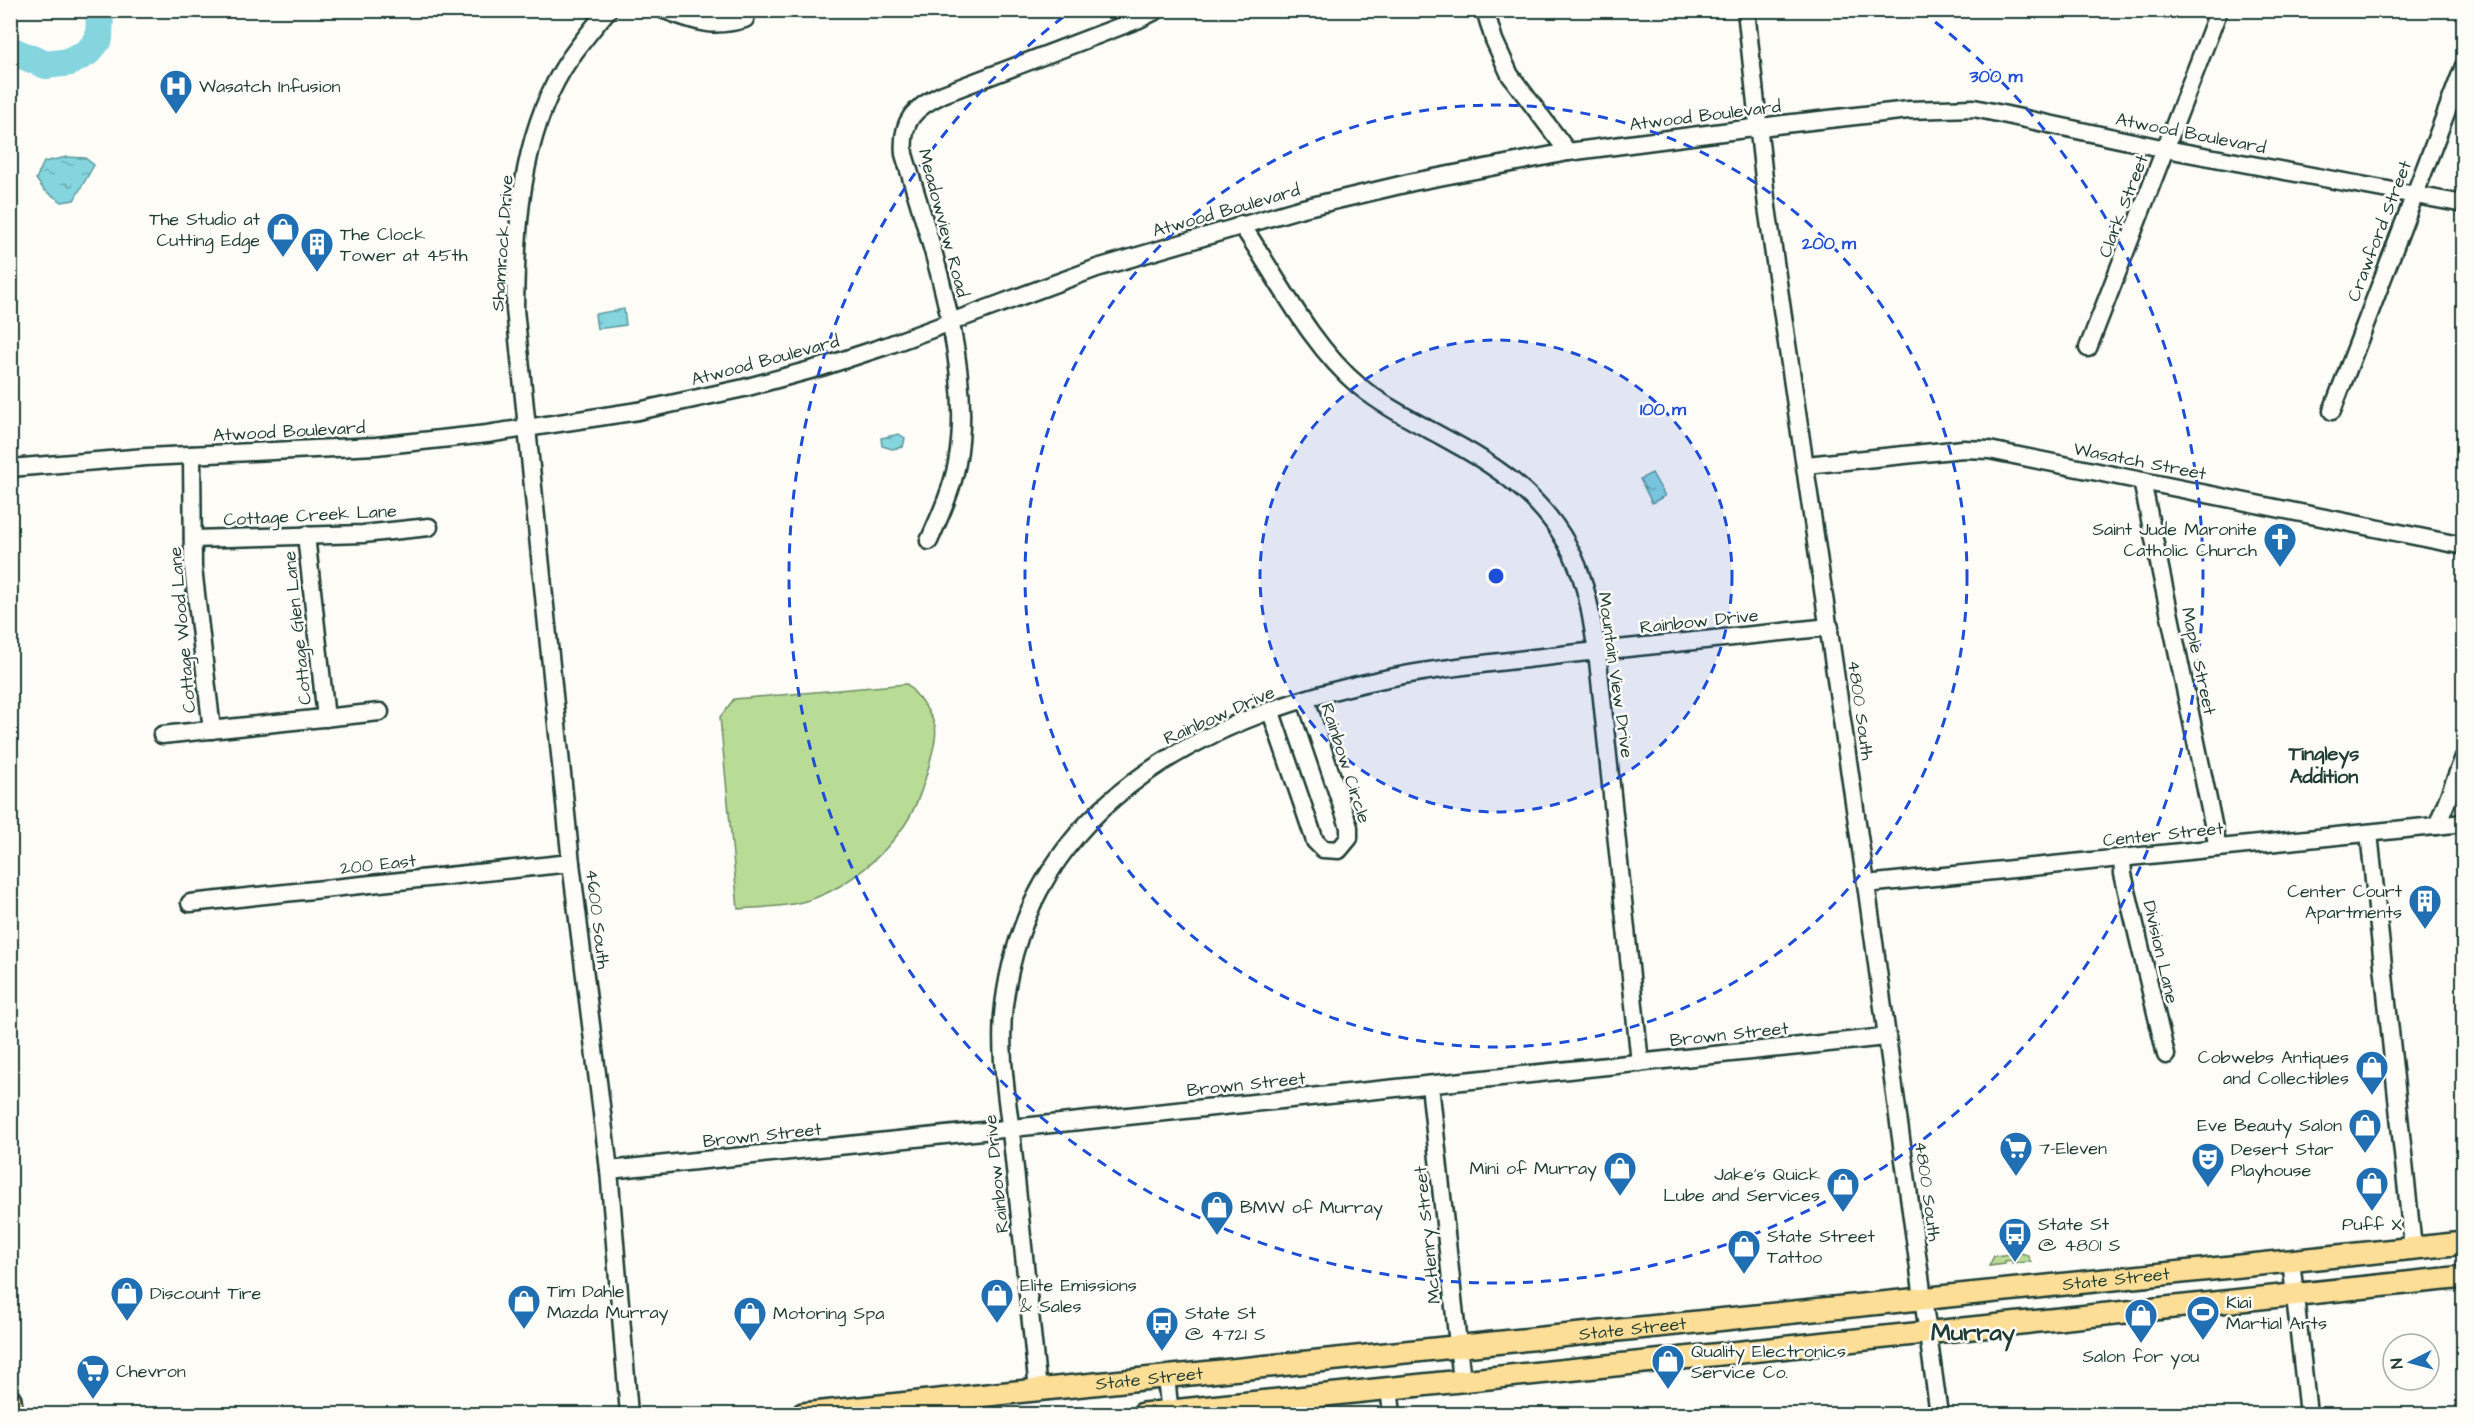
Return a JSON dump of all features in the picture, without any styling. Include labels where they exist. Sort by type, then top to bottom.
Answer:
[{"type":"main road","name":"State Street","points":[[803,1414],[2463,1243]]},
{"type":"main road","name":"State Street","points":[[1143,1414],[2463,1277]]},
{"type":"main road","points":[[10,1400],[12,1414]]},
{"type":"street","name":"Shamrock Drive","points":[[526,429],[517,343],[515,273],[521,199],[530,151],[545,105],[563,69],[608,10]]},
{"type":"street","points":[[663,10],[706,25],[726,25],[745,19]]},
{"type":"street","name":"Meadowview Road","points":[[929,541],[948,494],[959,449],[960,393],[950,322],[904,154],[903,137],[907,122],[923,104],[943,94],[1128,24],[1157,10]]},
{"type":"street","points":[[1485,10],[1494,40],[1510,75],[1568,153]]},
{"type":"street","name":"4800 South","points":[[1746,10],[1757,128],[1830,627],[1939,1414]]},
{"type":"street","name":"Clark Street","points":[[2088,348],[2219,10]]},
{"type":"street","name":"Crawford Street","points":[[2332,411],[2463,66]]},
{"type":"street","name":"Atwood Boulevard","points":[[10,468],[102,459],[376,446],[526,429],[638,411],[766,382],[856,356],[1097,268],[1241,224],[1413,182],[1568,153],[1909,110],[1974,108],[2166,149],[2463,204]]},
{"type":"street","name":"Mountain View Drive","points":[[1241,224],[1311,334],[1341,370],[1384,404],[1501,470],[1538,503],[1553,522],[1577,565],[1585,588],[1597,651],[1640,1063]]},
{"type":"street","name":"4600 South","points":[[526,429],[571,863],[609,1170],[629,1414]]},
{"type":"street","name":"Wasatch Street","points":[[1806,465],[1971,448],[1989,450],[2463,546]]},
{"type":"street","name":"Cottage Wood Lane","points":[[192,455],[193,568],[212,729]]},
{"type":"street","name":"Maple Street","points":[[2142,481],[2218,848]]},
{"type":"street","name":"Cottage Creek Lane","points":[[193,539],[376,533],[429,527]]},
{"type":"street","name":"Cottage Glen Lane","points":[[306,535],[326,717]]},
{"type":"street","name":"Rainbow Drive","points":[[1038,1390],[1003,1049],[1007,986],[1016,947],[1027,916],[1051,870],[1083,827],[1123,789],[1144,774],[1216,734],[1306,700],[1368,683],[1416,673],[1597,651],[1830,627]]},
{"type":"street","name":"Rainbow Circle","points":[[1271,712],[1315,841],[1323,849],[1339,850],[1349,838],[1349,827],[1306,700]]},
{"type":"street","points":[[162,735],[380,712]]},
{"type":"street","points":[[2437,826],[2463,757]]},
{"type":"street","name":"Center Street","points":[[1866,884],[2463,823]]},
{"type":"street","points":[[2369,833],[2413,1248]]},
{"type":"street","name":"Division Lane","points":[[2122,858],[2126,885],[2166,1054]]},
{"type":"street","name":"200 East","points":[[190,903],[571,863]]},
{"type":"street","name":"Brown Street","points":[[609,1170],[1886,1037]]},
{"type":"street","name":"McHenry Street","points":[[1431,1084],[1462,1381]]},
{"type":"street","points":[[2291,1260],[2308,1414]]},
{"type":"street","points":[[1166,1377],[1170,1413]]},
{"type":"street","points":[[1389,1388],[1392,1414]]},
{"type":"green space","points":[[907,684],[930,714],[936,734],[923,787],[913,811],[896,837],[865,868],[841,885],[815,898],[777,906],[738,909],[720,717],[734,699]]},
{"type":"green space","points":[[2021,1253],[2027,1255],[2031,1262],[2012,1263],[2011,1260],[2005,1261],[2005,1264],[1989,1266],[1994,1256]]},
{"type":"water","points":[[67,157],[85,158],[94,165],[74,200],[62,202],[44,190],[36,179],[44,162]]},
{"type":"water","points":[[624,309],[626,325],[597,329],[595,314]]},
{"type":"water","points":[[899,434],[905,438],[903,447],[892,449],[882,446],[881,438]]},
{"type":"water","points":[[1652,473],[1665,496],[1652,503],[1640,479]]},
{"type":"waterway","points":[[10,50],[46,65],[70,62],[88,52],[99,39],[100,10]]},
{"type":"place","name":"Wasatch Infusion","points":[[176,115]]},
{"type":"place","name":"The Studio at Cutting Edge","points":[[283,258]]},
{"type":"place","name":"The Clock Tower at 45th","points":[[317,273]]},
{"type":"place","name":"Saint Jude Maronite Catholic Church","points":[[2280,568]]},
{"type":"place","name":"Center Court Apartments","points":[[2425,930]]},
{"type":"place","name":"Cobwebs Antiques and Collectibles","points":[[2372,1096]]},
{"type":"place","name":"Eve Beauty Salon","points":[[2365,1154]]},
{"type":"place","name":"7-Eleven","points":[[2016,1177]]},
{"type":"place","name":"Desert Star Playhouse","points":[[2208,1188]]},
{"type":"place","name":"Mini of Murray","points":[[1620,1197]]},
{"type":"place","name":"Puff X","points":[[2372,1212]]},
{"type":"place","name":"Jake's Quick Lube and Services","points":[[1843,1213]]},
{"type":"place","name":"BMW of Murray","points":[[1217,1236]]},
{"type":"place","name":"State St @ 4801 S","points":[[2015,1263]]},
{"type":"place","name":"State Street Tattoo","points":[[1744,1275]]},
{"type":"place","name":"Discount Tire","points":[[127,1322]]},
{"type":"place","name":"Elite Emissions & Sales","points":[[997,1324]]},
{"type":"place","name":"Tim Dahle Mazda Murray","points":[[524,1330]]},
{"type":"place","name":"Kiai Martial Arts","points":[[2203,1341]]},
{"type":"place","name":"Motoring Spa","points":[[750,1342]]},
{"type":"place","name":"Salon for you","points":[[2141,1344]]},
{"type":"place","name":"State St @ 4721 S","points":[[1162,1352]]},
{"type":"place","name":"Quality Electronics Service Co.","points":[[1668,1390]]},
{"type":"place","name":"Chevron","points":[[93,1400]]},
{"type":"district","name":"Tingleys Addition","points":[[2324,764]]},
{"type":"district","name":"Murray","points":[[1973,1332]]}]
